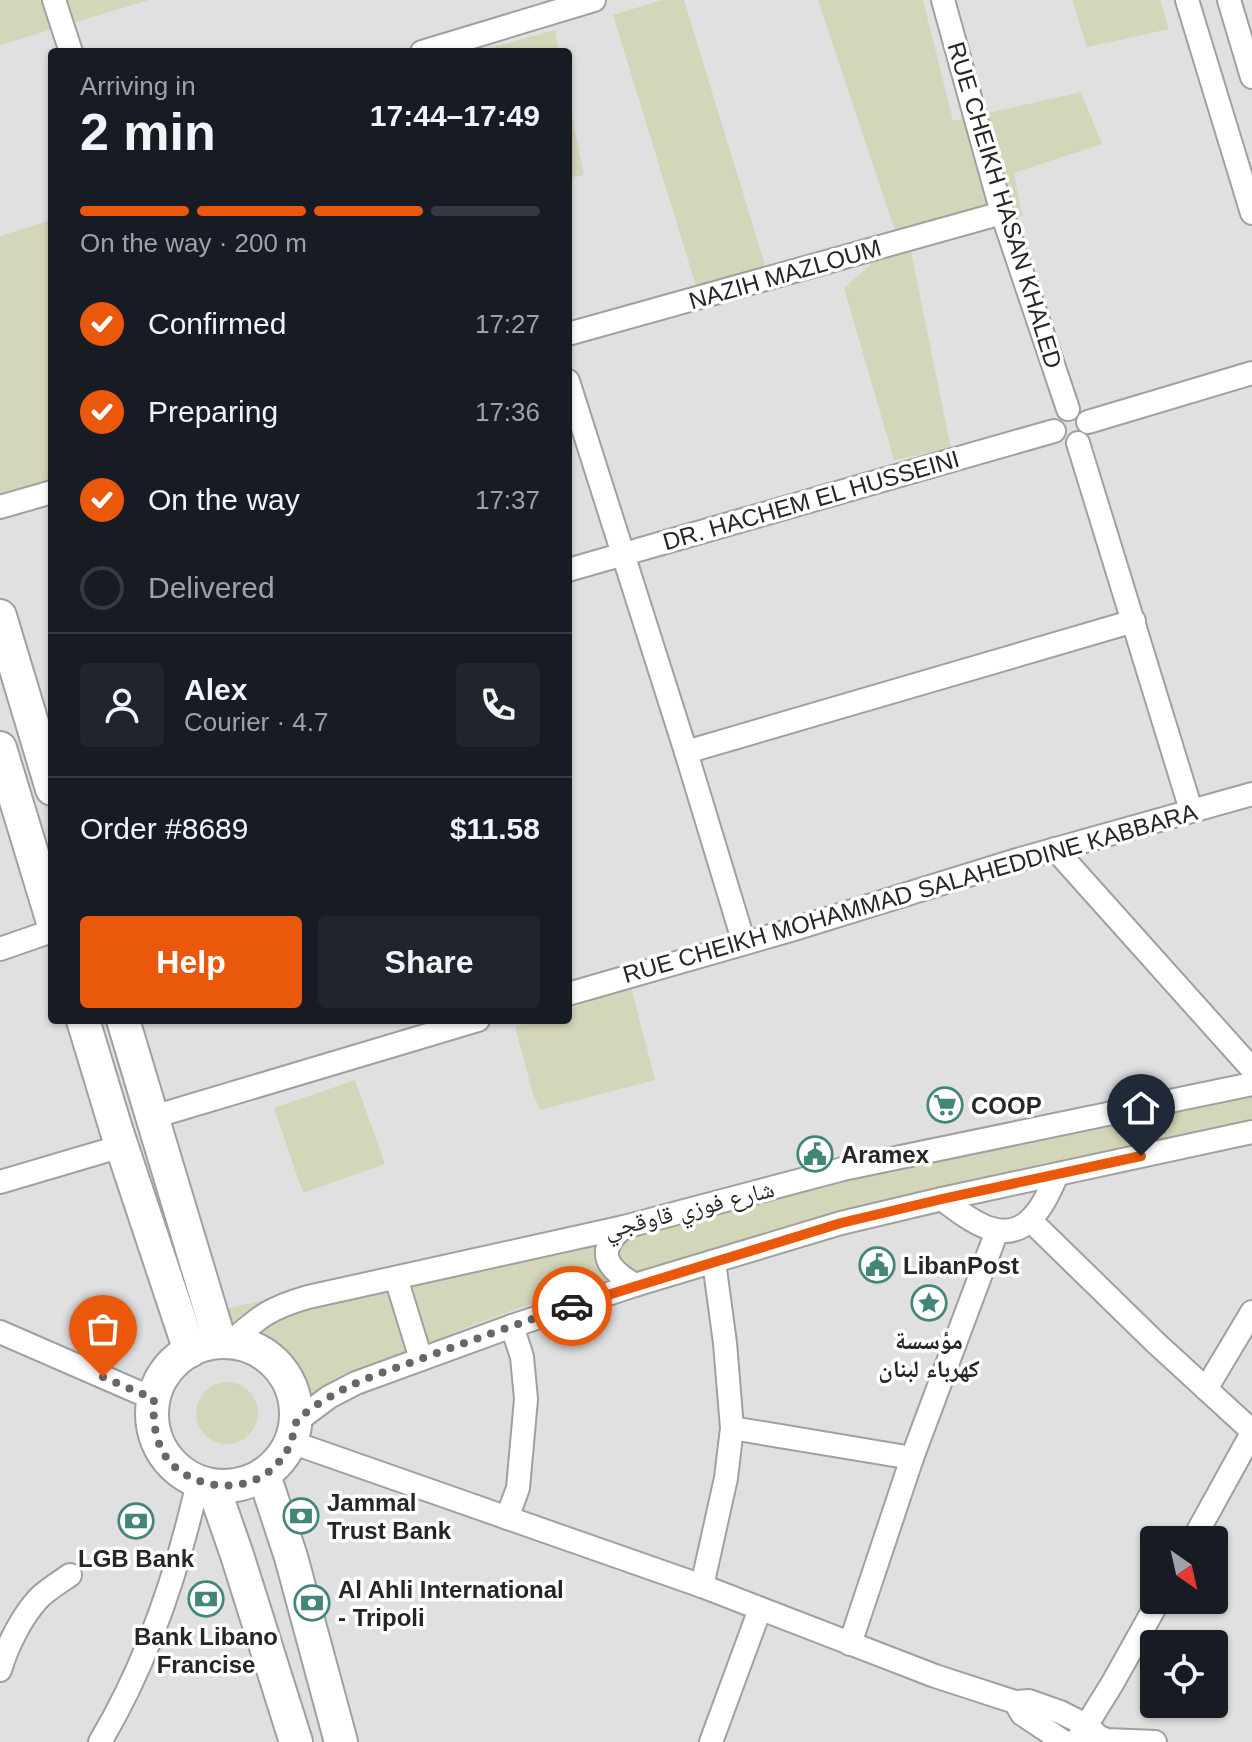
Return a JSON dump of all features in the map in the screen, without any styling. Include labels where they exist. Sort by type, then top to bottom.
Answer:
[{"type":"highway","points":[[0,616],[44,733],[48,761]]},
{"type":"highway","points":[[0,748],[48,906]]},
{"type":"highway","points":[[84,1024],[122,1146],[214,1345]]},
{"type":"highway","points":[[124,1024],[153,1117],[214,1345]]},
{"type":"highway","points":[[214,1345],[253,1348],[272,1360],[287,1377],[295,1398],[294,1431],[280,1460],[264,1475],[245,1484],[206,1484],[180,1472],[166,1457],[156,1439],[152,1419],[154,1399],[161,1380],[173,1363],[214,1345]]},
{"type":"highway","points":[[264,1475],[291,1557],[341,1742]]},
{"type":"highway","points":[[206,1484],[237,1555],[296,1742]]},
{"type":"street","points":[[54,0],[70,48]]},
{"type":"street","points":[[435,48],[594,0]]},
{"type":"street","name":"RUE CHEIKH HASAN KHALED","points":[[943,0],[1002,213],[1068,409]]},
{"type":"street","points":[[1187,0],[1252,213]]},
{"type":"street","points":[[1229,0],[1252,77]]},
{"type":"street","name":"NAZIH MAZLOUM","points":[[572,333],[1002,213]]},
{"type":"street","points":[[1088,422],[1252,373]]},
{"type":"street","points":[[572,394],[744,943]]},
{"type":"street","points":[[1063,411],[1081,411],[1088,422],[1087,434],[1078,443],[1066,444],[1056,437],[1055,420],[1063,411]]},
{"type":"street","name":"DR. HACHEM EL HUSSEINI","points":[[572,569],[1054,431]]},
{"type":"street","points":[[1078,443],[1191,810]]},
{"type":"street","points":[[0,507],[48,493]]},
{"type":"street","points":[[686,752],[1134,621]]},
{"type":"street","name":"RUE CHEIKH MOHAMMAD SALAHEDDINE KABBARA","points":[[572,993],[1055,849],[1252,794]]},
{"type":"street","points":[[1055,849],[1252,1069]]},
{"type":"street","points":[[0,949],[48,932]]},
{"type":"street","points":[[153,1117],[465,1024]]},
{"type":"street","name":"شارع فوزي قاوقجي","points":[[214,1345],[282,1304],[308,1297],[624,1227],[843,1169],[1252,1084]]},
{"type":"street","points":[[1155,1742],[1107,1740],[1081,1733],[1060,1712],[1029,1701],[1015,1702],[935,1676],[702,1586],[507,1518],[294,1431],[329,1397],[356,1383],[635,1285],[841,1223],[1252,1132]]},
{"type":"street","points":[[0,1182],[122,1146]]},
{"type":"street","points":[[942,1199],[965,1217],[997,1231],[1007,1232],[1030,1220],[1057,1175]]},
{"type":"street","points":[[1030,1220],[1252,1432],[1201,1526]]},
{"type":"street","points":[[624,1227],[608,1243],[607,1257],[616,1273],[635,1285]]},
{"type":"street","points":[[850,1644],[912,1458],[997,1231]]},
{"type":"street","points":[[702,1586],[726,1478],[732,1428],[714,1262]]},
{"type":"street","points":[[396,1278],[421,1359]]},
{"type":"street","points":[[1206,1389],[1252,1312]]},
{"type":"street","points":[[507,1518],[518,1488],[526,1399],[522,1357],[512,1326]]},
{"type":"street","points":[[0,1332],[154,1399]]},
{"type":"street","points":[[732,1428],[912,1458]]},
{"type":"street","points":[[100,1742],[155,1626],[206,1484]]},
{"type":"street","points":[[0,1670],[21,1624],[40,1597],[70,1575]]},
{"type":"street","points":[[711,1742],[760,1609]]},
{"type":"street","points":[[1081,1733],[1151,1614]]},
{"type":"street","points":[[1015,1702],[1022,1714],[1064,1742]]},
{"type":"green space","points":[[0,0],[149,0],[0,45]]},
{"type":"green space","points":[[662,0],[684,0],[769,278],[700,299],[613,15]]},
{"type":"green space","points":[[818,0],[923,0],[953,121],[1081,92],[1102,144],[1014,173],[1022,216],[910,246],[951,449],[894,460],[844,288],[898,240]]},
{"type":"green space","points":[[1072,0],[1160,0],[1169,29],[1087,47]]},
{"type":"green space","points":[[555,30],[558,48],[490,48]]},
{"type":"green space","points":[[572,116],[584,175],[572,177]]},
{"type":"green space","points":[[48,221],[48,482],[0,497],[0,236]]},
{"type":"green space","points":[[631,987],[655,1080],[540,1110],[515,1027],[524,1024],[572,1024],[572,1008]]},
{"type":"green space","points":[[355,1080],[385,1164],[303,1193],[274,1108]]},
{"type":"green space","points":[[1252,1082],[1252,1142],[575,1291],[512,1310],[453,1333],[302,1405],[278,1373],[244,1345],[197,1315]]},
{"type":"green space","points":[[227,1382],[249,1391],[258,1413],[249,1435],[227,1444],[205,1435],[196,1413],[205,1391]]},
{"type":"way so far","points":[[103,1377],[154,1399],[152,1419],[156,1439],[166,1457],[180,1472],[213,1486],[245,1484],[264,1475],[280,1460],[291,1442],[297,1421],[329,1397],[356,1383],[572,1306]]},
{"type":"place","name":"COOP","points":[[945,1105]]},
{"type":"place","name":"Aramex","points":[[815,1154]]},
{"type":"place","name":"LibanPost","points":[[877,1265]]},
{"type":"place","name":"مؤسسة كهرباء لبنان","points":[[929,1303]]},
{"type":"place","name":"Jammal Trust Bank","points":[[301,1516]]},
{"type":"place","name":"LGB Bank","points":[[136,1521]]},
{"type":"place","name":"Bank Libano Francise","points":[[206,1599]]},
{"type":"place","name":"Al Ahli International - Tripoli","points":[[312,1603]]},
{"type":"route","points":[[572,1306],[841,1223],[1141,1156]]}]
